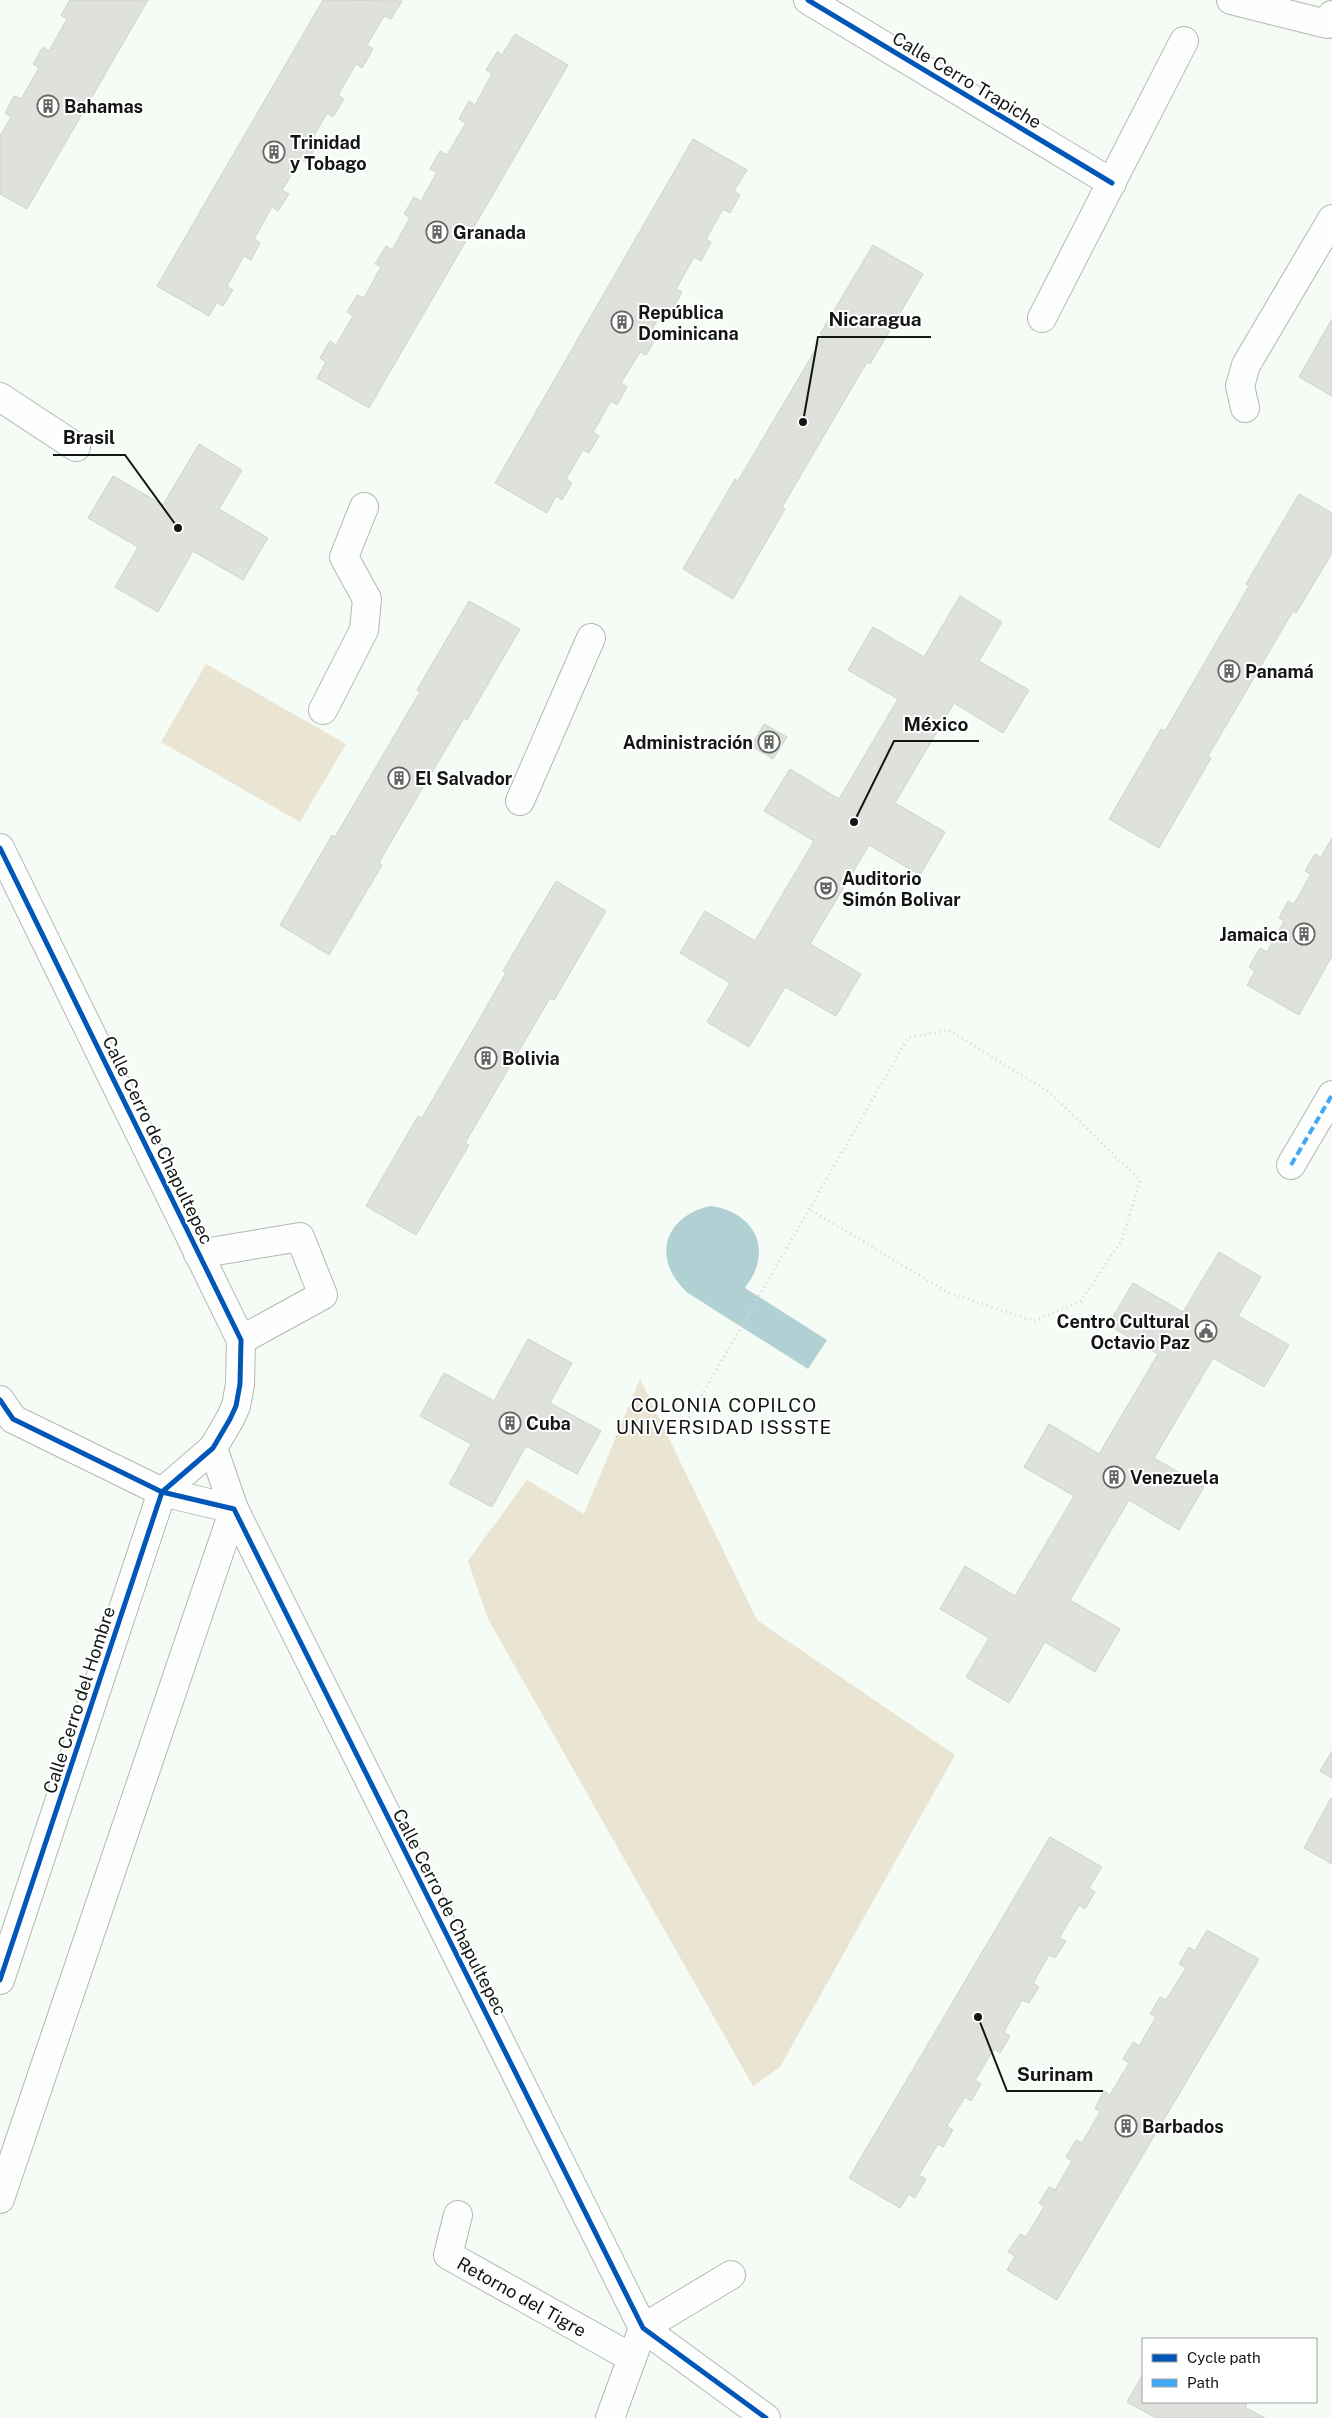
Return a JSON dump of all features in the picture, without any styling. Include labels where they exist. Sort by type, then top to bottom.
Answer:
[{"type":"street","name":"Calle Cerro Trapiche","points":[[808,0],[1112,183]]},
{"type":"street","points":[[1231,0],[1330,19]]},
{"type":"street","points":[[1042,318],[1184,41]]},
{"type":"street","points":[[1245,408],[1240,386],[1246,365],[1332,218]]},
{"type":"street","points":[[0,397],[76,447]]},
{"type":"street","points":[[323,710],[364,630],[367,599],[344,557],[364,507]]},
{"type":"street","points":[[520,801],[591,638]]},
{"type":"street","name":"Calle Cerro de Chapultepec","points":[[0,848],[241,1340],[240,1384],[236,1406],[213,1448]]},
{"type":"street","points":[[1290,1165],[1332,1095]]},
{"type":"street","points":[[198,1254],[300,1237],[323,1295],[241,1340]]},
{"type":"street","points":[[0,1400],[13,1419],[162,1492],[234,1509]]},
{"type":"street","points":[[0,2199],[234,1509],[213,1448],[162,1492]]},
{"type":"street","name":"Calle Cerro del Hombre","points":[[0,1980],[162,1492]]},
{"type":"street","name":"Calle Cerro de Chapultepec","points":[[234,1509],[643,2328]]},
{"type":"street","name":"Retorno del Tigre","points":[[458,2215],[448,2255],[632,2358]]},
{"type":"street","points":[[610,2418],[643,2328],[730,2274]]},
{"type":"street","points":[[643,2328],[766,2418]]},
{"type":"path","points":[[684,1426],[809,1209],[908,1038],[949,1030],[1049,1092],[1140,1180],[1122,1240],[1081,1302],[1034,1321],[949,1293],[809,1209]]},
{"type":"shaded area","points":[[206,664],[346,744],[300,822],[161,742]]},
{"type":"shaded area","points":[[640,1379],[757,1620],[955,1755],[780,2067],[753,2086],[488,1619],[468,1561],[527,1480],[584,1514]]},
{"type":"water","points":[[710,1206],[733,1213],[743,1219],[756,1236],[759,1247],[758,1258],[754,1273],[745,1288],[827,1340],[808,1369],[688,1293],[676,1280],[669,1267],[666,1254],[668,1241],[673,1230],[682,1220],[694,1212]]},
{"type":"building","name":"Bahamas","points":[[70,0],[148,0],[27,209],[0,194],[0,136],[11,117],[5,113],[14,96],[21,99],[39,68],[33,64],[43,47],[49,51],[67,19],[61,15]]},
{"type":"building","name":"Trinidad y Tobago","points":[[323,0],[402,1],[391,19],[384,16],[367,45],[373,49],[362,68],[356,64],[338,95],[344,99],[333,117],[327,113],[311,141],[317,145],[307,162],[301,159],[282,190],[289,194],[278,211],[272,207],[254,239],[260,243],[251,260],[244,256],[227,286],[233,290],[223,306],[217,302],[209,316],[157,286]]},
{"type":"building","name":"Granada","points":[[515,34],[568,65],[369,408],[317,378],[326,362],[320,358],[330,341],[336,345],[353,316],[347,312],[357,295],[364,298],[381,267],[375,264],[386,246],[392,250],[410,218],[404,214],[414,197],[421,201],[437,172],[430,169],[440,151],[447,155],[466,123],[459,119],[469,101],[475,105],[492,74],[486,70],[497,52],[502,55]]},
{"type":"building","name":"República Dominicana","points":[[693,139],[747,170],[734,191],[740,195],[730,213],[723,209],[706,239],[711,242],[701,261],[694,257],[676,289],[682,292],[672,310],[665,307],[649,335],[656,338],[646,355],[640,352],[621,383],[627,387],[617,405],[611,401],[593,432],[599,436],[589,453],[583,450],[566,479],[572,483],[562,500],[556,496],[547,513],[495,483]]},
{"type":"building","points":[[873,245],[923,274],[870,364],[867,362],[782,507],[785,509],[733,599],[683,569],[735,479],[738,481],[810,359],[823,336],[820,334]]},
{"type":"building","points":[[1332,319],[1332,396],[1299,377]]},
{"type":"building","points":[[199,444],[242,470],[219,509],[268,538],[243,580],[193,551],[158,612],[115,587],[138,547],[88,518],[113,476],[163,505]]},
{"type":"building","name":"Panamá","points":[[1299,494],[1332,513],[1332,553],[1296,613],[1293,611],[1208,756],[1211,758],[1159,848],[1109,819],[1161,729],[1165,731],[1249,586],[1246,584]]},
{"type":"building","points":[[960,596],[1002,622],[979,661],[1029,690],[1003,733],[954,703],[895,803],[945,832],[920,875],[869,845],[810,944],[861,974],[836,1016],[785,987],[749,1047],[707,1022],[730,983],[680,953],[705,911],[755,941],[814,841],[764,811],[790,769],[839,799],[898,699],[848,670],[873,627],[924,657]]},
{"type":"building","name":"El Salvador","points":[[469,601],[520,629],[467,720],[464,718],[392,840],[379,863],[382,865],[329,955],[280,925],[332,835],[335,837],[420,692],[417,690]]},
{"type":"building","name":"Administración","points":[[764,724],[787,737],[773,759],[751,746]]},
{"type":"building","name":"Jamaica","points":[[1332,838],[1332,956],[1299,1015],[1247,985],[1255,971],[1249,967],[1260,948],[1267,952],[1284,921],[1279,918],[1288,901],[1294,904],[1311,874],[1305,871],[1315,854],[1321,857]]},
{"type":"building","name":"Bolivia","points":[[556,881],[606,911],[554,1000],[550,998],[465,1143],[469,1145],[416,1235],[366,1206],[418,1116],[422,1118],[506,973],[503,971]]},
{"type":"building","name":"Venezuela","points":[[1219,1252],[1261,1277],[1238,1316],[1289,1345],[1264,1387],[1213,1358],[1154,1458],[1204,1487],[1179,1530],[1129,1500],[1070,1600],[1120,1629],[1095,1672],[1045,1642],[1009,1703],[966,1677],[989,1638],[940,1609],[965,1566],[1015,1596],[1074,1496],[1024,1467],[1049,1424],[1099,1454],[1158,1354],[1108,1325],[1133,1283],[1183,1312]]},
{"type":"building","name":"Cuba","points":[[528,1339],[572,1363],[550,1403],[601,1431],[577,1474],[526,1446],[492,1507],[449,1484],[471,1444],[420,1416],[444,1373],[494,1401]]},
{"type":"building","points":[[1332,1751],[1332,1778],[1320,1771]]},
{"type":"building","points":[[1332,1798],[1332,1864],[1304,1848]]},
{"type":"building","points":[[1050,1837],[1102,1867],[1089,1888],[1095,1892],[1085,1909],[1079,1905],[1059,1938],[1066,1941],[1055,1958],[1049,1955],[1033,1983],[1039,1987],[1029,2003],[1022,2000],[1004,2032],[1010,2036],[1000,2053],[994,2049],[975,2080],[981,2084],[971,2101],[965,2097],[947,2126],[953,2130],[943,2147],[938,2144],[919,2175],[926,2179],[915,2198],[909,2194],[900,2208],[849,2178]]},
{"type":"building","name":"Barbados","points":[[1207,1930],[1259,1959],[1057,2300],[1007,2270],[1015,2256],[1008,2252],[1020,2234],[1026,2237],[1044,2207],[1039,2203],[1049,2187],[1055,2190],[1072,2161],[1066,2157],[1076,2140],[1082,2143],[1100,2112],[1095,2108],[1104,2091],[1110,2095],[1129,2063],[1123,2059],[1133,2042],[1139,2046],[1156,2017],[1150,2014],[1160,1997],[1166,2000],[1186,1968],[1179,1964],[1189,1947],[1195,1951]]},
{"type":"building","points":[[1142,2376],[1142,2403],[1246,2403],[1247,2404],[1245,2407],[1265,2418],[1156,2418],[1127,2402]]},
{"type":"marked path","points":[[1291,1165],[1332,1095]]},
{"type":"cycle path","points":[[808,0],[1112,183]]},
{"type":"cycle path","points":[[0,848],[241,1340],[240,1384],[236,1406],[230,1419],[213,1448],[162,1492],[0,1980]]},
{"type":"cycle path","points":[[0,1400],[13,1419],[162,1492],[234,1509],[643,2328],[766,2418]]},
{"type":"place","name":"Bahamas","points":[[48,106]]},
{"type":"place","name":"Trinidad y Tobago","points":[[274,152]]},
{"type":"place","name":"Granada","points":[[437,232]]},
{"type":"place","name":"República Dominicana","points":[[622,322]]},
{"type":"place","name":"Nicaragua","points":[[803,422]]},
{"type":"place","name":"Brasil","points":[[178,528]]},
{"type":"place","name":"Panamá","points":[[1229,671]]},
{"type":"place","name":"Administración","points":[[769,742]]},
{"type":"place","name":"El Salvador","points":[[399,778]]},
{"type":"place","name":"México","points":[[854,822]]},
{"type":"place","name":"Auditorio Simón Bolivar","points":[[826,888]]},
{"type":"place","name":"Jamaica","points":[[1304,934]]},
{"type":"place","name":"Bolivia","points":[[486,1058]]},
{"type":"place","name":"Centro Cultural Octavio Paz","points":[[1206,1331]]},
{"type":"place","name":"Cuba","points":[[510,1423]]},
{"type":"place","name":"Venezuela","points":[[1114,1477]]},
{"type":"place","name":"Surinam","points":[[978,2017]]},
{"type":"place","name":"Barbados","points":[[1126,2126]]},
{"type":"district","name":"COLONIA COPILCO UNIVERSIDAD ISSSTE","points":[[724,1416]]}]
